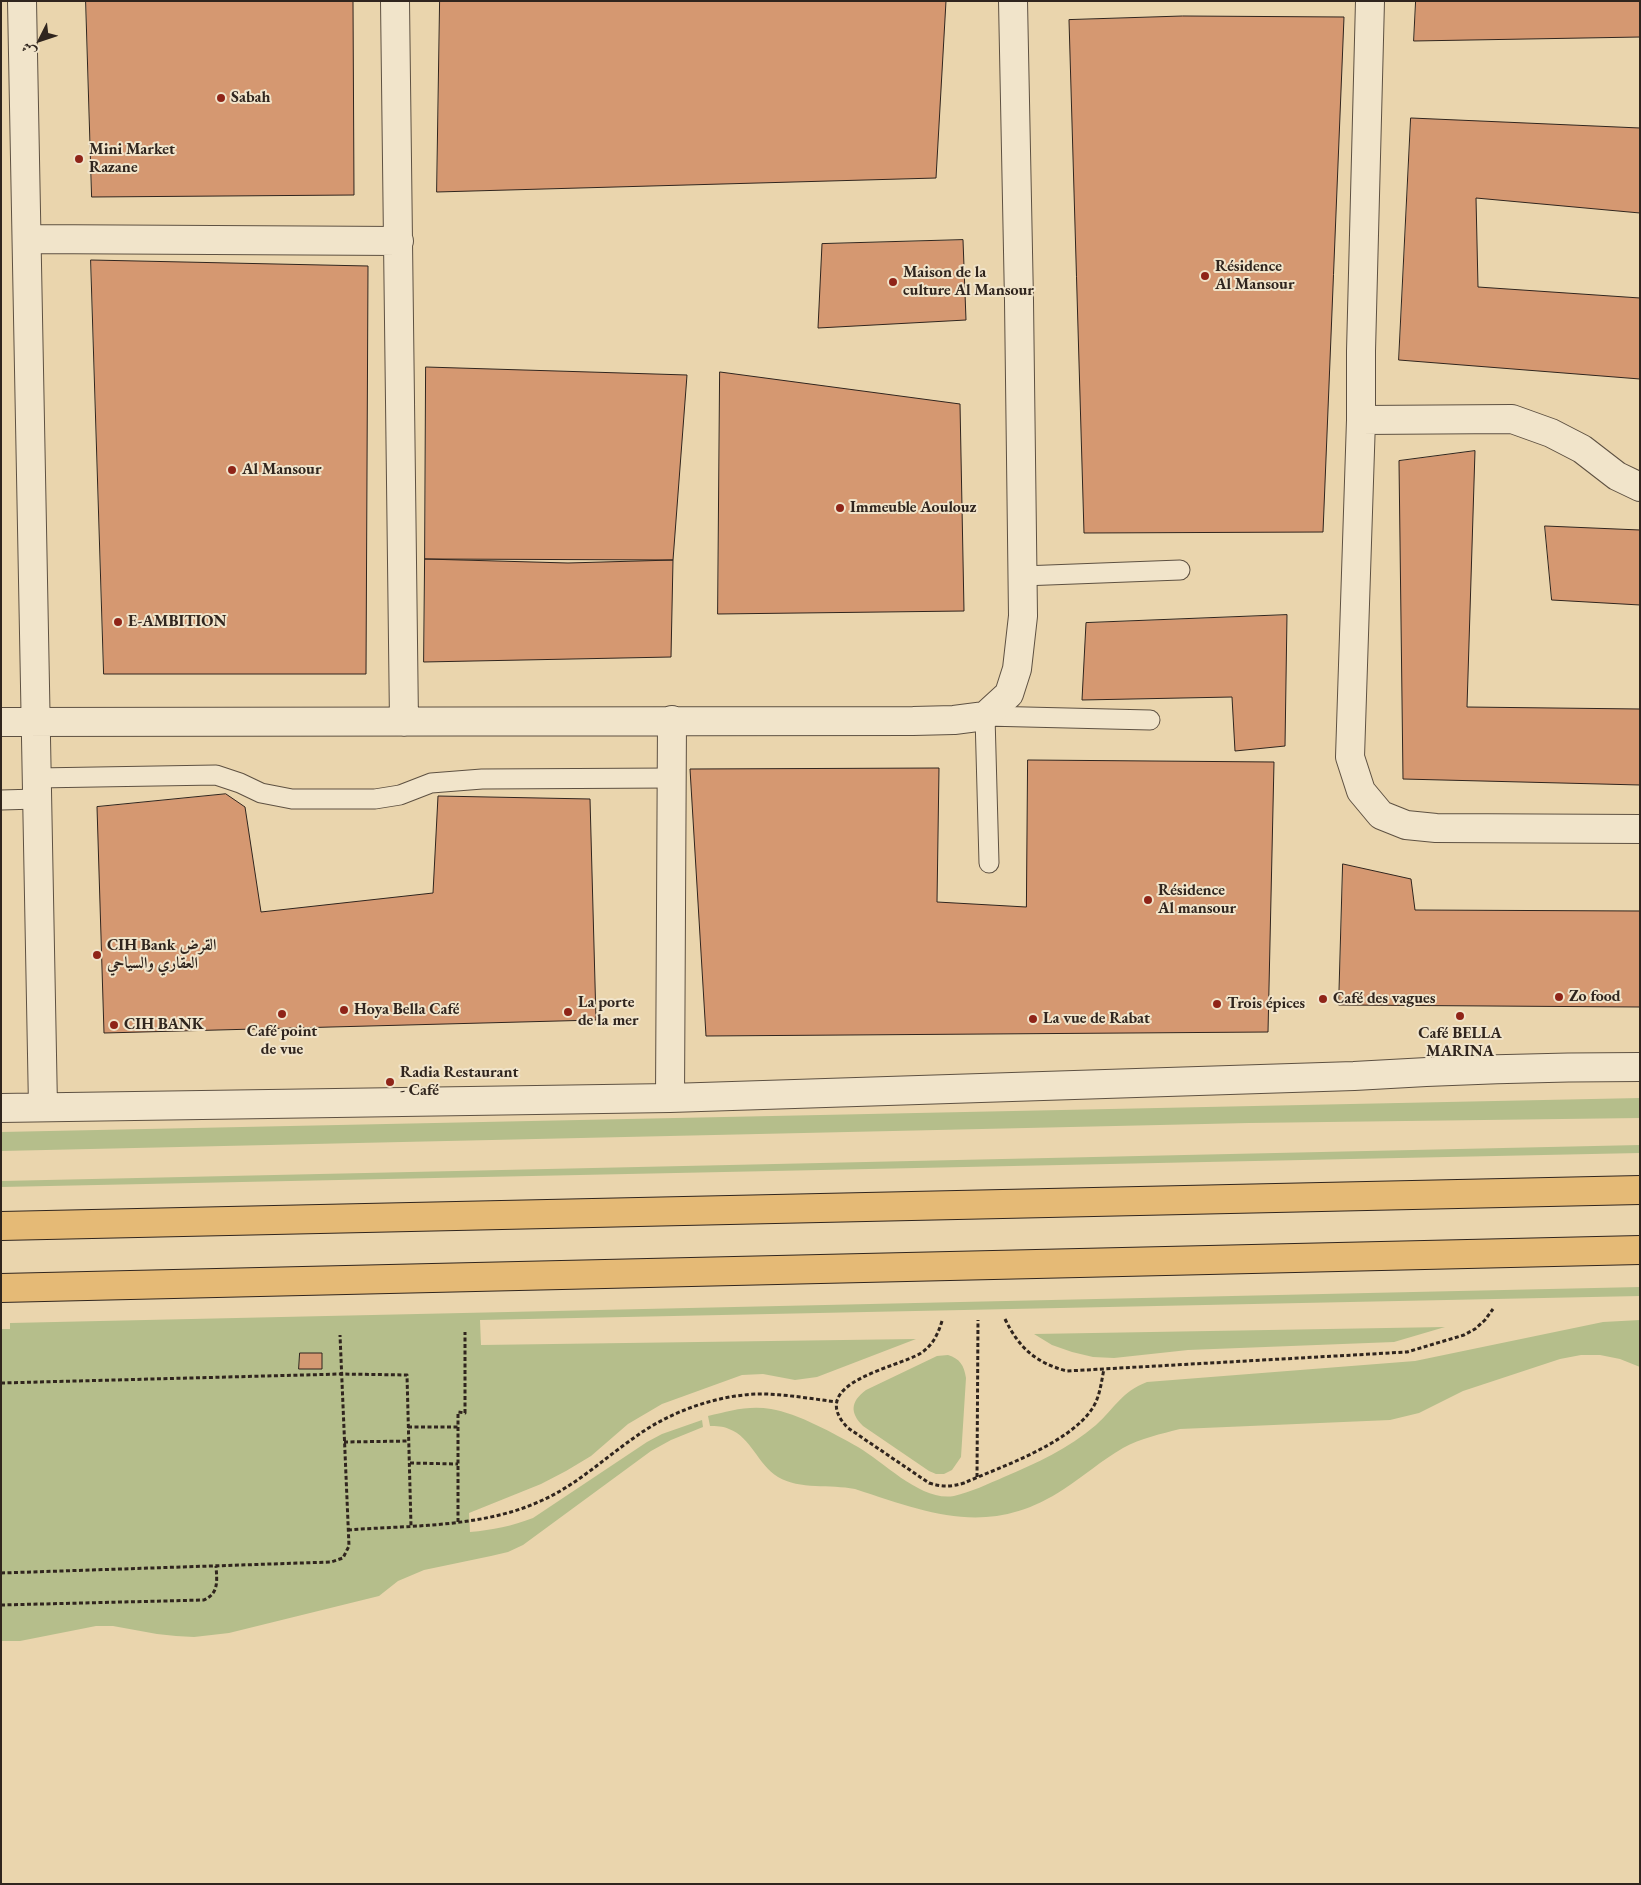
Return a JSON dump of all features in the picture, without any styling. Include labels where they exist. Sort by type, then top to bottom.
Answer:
[{"type":"main road","points":[[1,1226],[1640,1190]]},
{"type":"main road","points":[[1,1288],[1640,1250]]},
{"type":"street","points":[[22,1],[43,1107]]},
{"type":"street","points":[[394,1],[399,242],[404,722]]},
{"type":"street","points":[[1,722],[938,720],[985,716],[1009,694],[1016,669],[1023,616],[1013,1]]},
{"type":"street","points":[[1370,1],[1361,420],[1350,757],[1361,791],[1381,815],[1406,825],[1436,828],[1640,829]]},
{"type":"street","points":[[27,239],[399,242]]},
{"type":"street","points":[[1361,420],[1512,419],[1551,433],[1582,449],[1618,476],[1640,487]]},
{"type":"street","points":[[670,1098],[672,720]]},
{"type":"street","points":[[1,1108],[670,1098],[1344,1076],[1455,1069],[1640,1068]]},
{"type":"lane","points":[[1022,576],[1180,570]]},
{"type":"lane","points":[[989,862],[985,716],[1150,720]]},
{"type":"lane","points":[[1,800],[37,788],[216,775],[261,793],[292,799],[375,799],[400,795],[431,783],[482,779],[672,778]]},
{"type":"path","points":[[1005,1320],[1023,1348],[1050,1367],[1067,1371],[1408,1352],[1464,1335],[1476,1329],[1486,1320],[1493,1309]]},
{"type":"path","points":[[977,1477],[978,1320]]},
{"type":"path","points":[[942,1321],[935,1339],[922,1352],[853,1382],[845,1387],[837,1402],[837,1412],[841,1421],[848,1428],[929,1483],[940,1486],[952,1486],[977,1477],[1066,1435],[1092,1409],[1100,1392],[1104,1369]]},
{"type":"path","points":[[458,1522],[458,1412],[465,1412],[465,1332]]},
{"type":"path","points":[[1,1573],[338,1561],[343,1558],[349,1546],[340,1335]]},
{"type":"path","points":[[1,1383],[341,1374],[407,1375],[411,1526]]},
{"type":"path","points":[[348,1530],[458,1522],[488,1518],[517,1510],[544,1499],[570,1485],[656,1423],[716,1400],[765,1394],[837,1402]]},
{"type":"path","points":[[408,1427],[458,1427]]},
{"type":"path","points":[[344,1442],[409,1441]]},
{"type":"path","points":[[410,1463],[458,1464]]},
{"type":"path","points":[[1,1605],[204,1600],[215,1592],[217,1585],[216,1566]]},
{"type":"green space","points":[[1640,1098],[1640,1118],[1249,1123],[1,1151],[1,1132]]},
{"type":"green space","points":[[1640,1145],[1640,1153],[1,1187],[1,1181]]},
{"type":"green space","points":[[1640,1287],[1640,1296],[480,1320],[481,1345],[916,1339],[817,1377],[795,1380],[763,1374],[742,1375],[662,1404],[628,1424],[591,1456],[566,1471],[541,1484],[469,1513],[470,1532],[502,1527],[533,1518],[647,1442],[662,1434],[702,1420],[703,1427],[671,1440],[651,1451],[523,1545],[508,1552],[424,1570],[398,1581],[379,1596],[229,1633],[194,1637],[157,1634],[113,1626],[96,1626],[20,1641],[1,1641],[1,1329],[10,1329],[10,1323]]},
{"type":"green space","points":[[1640,1320],[1640,1367],[1620,1359],[1600,1355],[1581,1355],[1560,1359],[1463,1391],[1419,1413],[1390,1420],[1180,1429],[1144,1439],[1123,1448],[1064,1489],[1037,1504],[1011,1513],[985,1517],[960,1517],[935,1513],[855,1489],[796,1484],[787,1481],[771,1472],[737,1433],[724,1427],[710,1426],[708,1416],[739,1409],[763,1408],[781,1411],[816,1425],[858,1447],[904,1480],[929,1493],[954,1496],[979,1488],[1016,1472],[1063,1448],[1096,1425],[1124,1396],[1147,1382],[1415,1361],[1603,1322]]},
{"type":"green space","points":[[1445,1327],[1394,1342],[1188,1350],[1114,1358],[1093,1357],[1072,1352],[1052,1345],[1034,1334]]},
{"type":"green space","points":[[948,1355],[956,1358],[961,1363],[966,1378],[961,1457],[952,1470],[944,1474],[936,1474],[863,1426],[856,1417],[854,1408],[857,1399],[866,1390],[937,1356]]},
{"type":"building","name":"Sabah","points":[[86,1],[353,1],[354,195],[92,197]]},
{"type":"building","points":[[440,1],[946,1],[936,178],[437,192]]},
{"type":"building","points":[[1416,1],[1640,1],[1640,37],[1414,41]]},
{"type":"building","name":"Résidence Al Mansour","points":[[1183,16],[1344,17],[1323,532],[1084,533],[1069,20]]},
{"type":"building","points":[[1411,118],[1640,128],[1640,213],[1476,198],[1478,287],[1640,298],[1640,379],[1399,360]]},
{"type":"building","name":"Maison de la culture Al Mansour","points":[[963,240],[966,320],[818,328],[822,244]]},
{"type":"building","name":"Al Mansour","points":[[91,260],[368,266],[366,674],[104,674]]},
{"type":"building","points":[[426,367],[687,375],[673,560],[425,559]]},
{"type":"building","name":"Immeuble Aoulouz","points":[[720,372],[960,404],[964,611],[718,614]]},
{"type":"building","points":[[1475,451],[1467,707],[1640,709],[1640,785],[1403,779],[1399,461]]},
{"type":"building","points":[[1545,526],[1640,530],[1640,605],[1552,600]]},
{"type":"building","points":[[425,559],[568,563],[673,560],[671,657],[424,662]]},
{"type":"building","points":[[1287,615],[1285,746],[1235,751],[1232,697],[1082,700],[1086,623]]},
{"type":"building","name":"Résidence Al mansour","points":[[1028,760],[1274,762],[1268,1032],[706,1036],[690,769],[939,768],[937,902],[1026,907]]},
{"type":"building","points":[[226,794],[245,807],[261,912],[433,893],[438,796],[590,799],[596,1020],[104,1033],[97,807]]},
{"type":"building","points":[[1343,864],[1411,879],[1415,910],[1640,911],[1640,1007],[1339,1005]]},
{"type":"building","points":[[300,1353],[322,1353],[322,1369],[299,1369]]},
{"type":"place","name":"Sabah","points":[[221,98]]},
{"type":"place","name":"Mini Market Razane","points":[[79,159]]},
{"type":"place","name":"Résidence Al Mansour","points":[[1205,276]]},
{"type":"place","name":"Maison de la culture Al Mansour","points":[[893,282]]},
{"type":"place","name":"Al Mansour","points":[[232,470]]},
{"type":"place","name":"Immeuble Aoulouz","points":[[840,508]]},
{"type":"place","name":"E-AMBITION","points":[[118,622]]},
{"type":"place","name":"Résidence Al mansour","points":[[1148,900]]},
{"type":"place","name":"CIH Bank القرض العقاري والسياحي","points":[[97,955]]},
{"type":"place","name":"Zo food","points":[[1559,997]]},
{"type":"place","name":"Café des vagues","points":[[1323,999]]},
{"type":"place","name":"Trois épices","points":[[1217,1004]]},
{"type":"place","name":"Hoya Bella Café","points":[[344,1010]]},
{"type":"place","name":"La porte de la mer","points":[[568,1012]]},
{"type":"place","name":"Café point de vue","points":[[282,1014]]},
{"type":"place","name":"Café BELLA MARINA","points":[[1460,1016]]},
{"type":"place","name":"La vue de Rabat","points":[[1033,1019]]},
{"type":"place","name":"CIH BANK","points":[[114,1025]]},
{"type":"place","name":"Radia Restaurant - Café","points":[[390,1082]]}]
